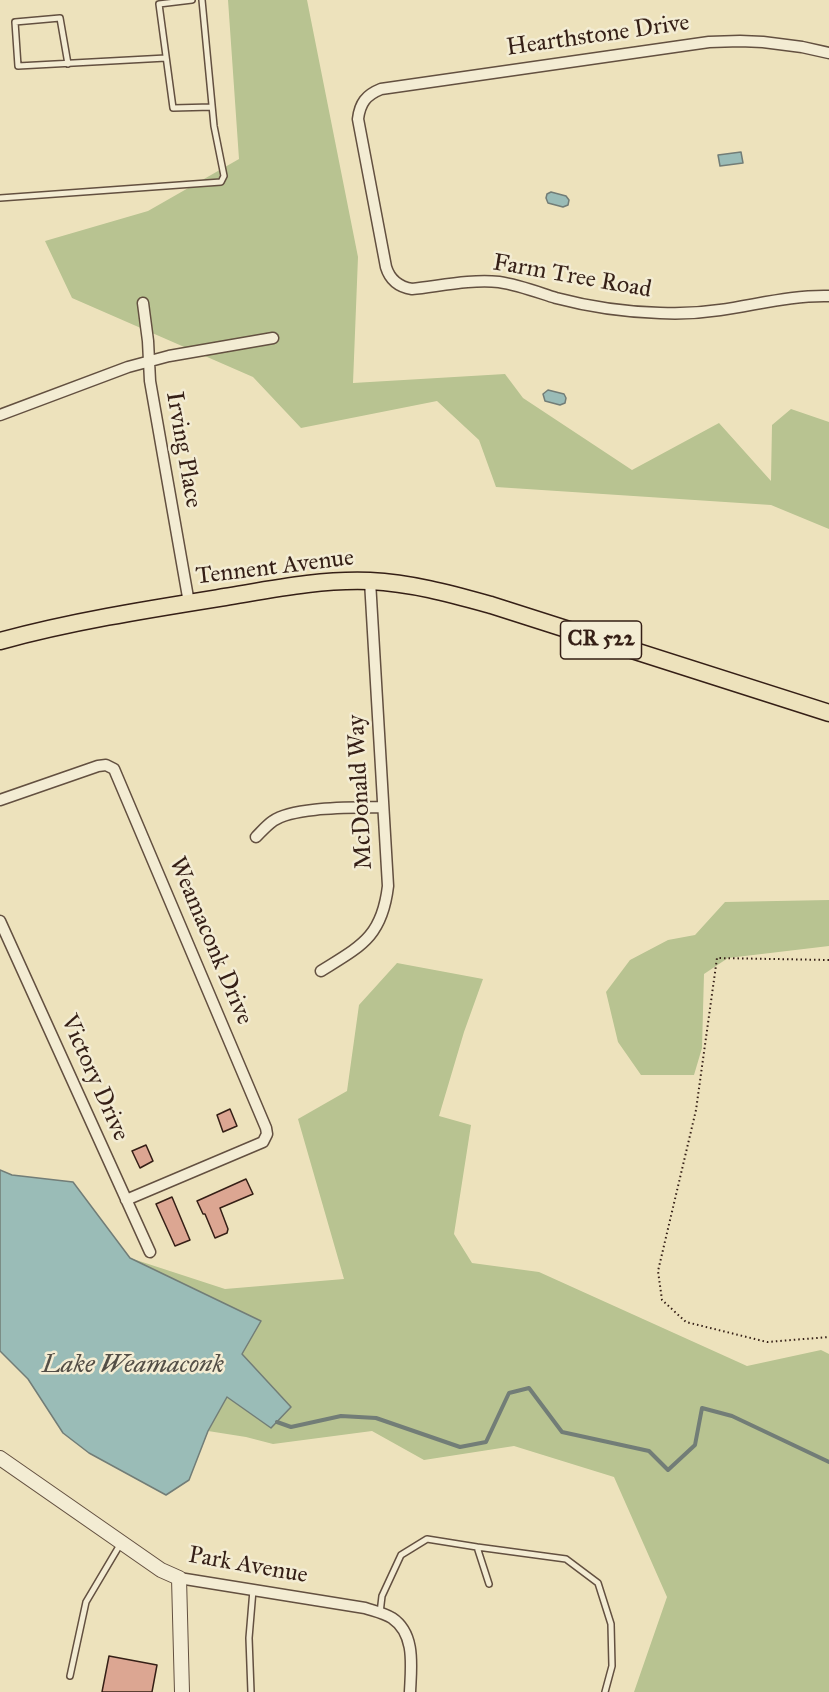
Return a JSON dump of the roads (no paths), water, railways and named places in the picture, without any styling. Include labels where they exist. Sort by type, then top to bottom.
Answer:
[{"type":"main road","name":"Tennent Avenue","points":[[0,641],[54,628],[303,584],[338,580],[405,583],[440,591],[829,713]]},
{"type":"street","name":"Hearthstone Drive","points":[[387,272],[358,119],[362,102],[374,92],[381,89],[709,42],[763,42],[829,53]]},
{"type":"street","name":"Farm Tree Road","points":[[387,272],[391,279],[405,288],[499,282],[517,285],[556,298],[626,311],[694,313],[799,297],[829,296]]},
{"type":"street","name":"Irving Place","points":[[143,303],[152,393],[189,603]]},
{"type":"street","points":[[0,415],[149,361],[273,338]]},
{"type":"street","name":"McDonald Way","points":[[321,971],[364,943],[374,931],[386,902],[388,886],[370,581]]},
{"type":"street","name":"Weamaconk Drive","points":[[0,800],[98,766],[106,765],[114,769],[267,1134],[263,1142],[126,1200]]},
{"type":"street","points":[[256,837],[273,821],[288,814],[304,811],[383,807]]},
{"type":"street","name":"Victory Drive","points":[[0,921],[150,1252]]},
{"type":"street","name":"Park Avenue","points":[[0,1458],[161,1570],[179,1578],[365,1608],[380,1613]]},
{"type":"street","points":[[179,1578],[182,1692]]},
{"type":"street","points":[[380,1613],[393,1618],[408,1638],[412,1662],[410,1692]]},
{"type":"lane","points":[[192,0],[159,4],[173,108],[212,107]]},
{"type":"lane","points":[[0,198],[221,182],[224,176],[214,126],[202,0]]},
{"type":"lane","points":[[68,64],[60,18],[15,22],[18,66],[68,64],[166,58]]},
{"type":"lane","points":[[380,1613],[382,1596],[401,1555],[427,1539],[566,1559],[598,1583],[611,1624],[612,1666],[605,1692]]},
{"type":"lane","points":[[70,1676],[86,1602],[121,1543]]},
{"type":"lane","points":[[477,1547],[489,1584]]},
{"type":"lane","points":[[251,1692],[249,1638],[253,1590]]},
{"type":"water","points":[[741,152],[743,163],[720,166],[718,155]]},
{"type":"water","points":[[551,192],[566,196],[569,200],[568,205],[563,207],[548,203],[547,194]]},
{"type":"water","points":[[548,390],[564,394],[565,403],[560,405],[545,401],[543,394]]},
{"type":"water","name":"Lake Weamaconk","points":[[0,1170],[12,1175],[73,1182],[130,1258],[261,1321],[242,1354],[291,1407],[271,1428],[227,1397],[208,1431],[189,1480],[166,1495],[89,1453],[63,1433],[28,1379],[0,1351]]},
{"type":"waterway","points":[[277,1422],[291,1427],[341,1416],[376,1418],[460,1447],[486,1442],[509,1393],[529,1388],[562,1432],[649,1451],[668,1470],[695,1445],[702,1408],[732,1416],[829,1462]]}]
